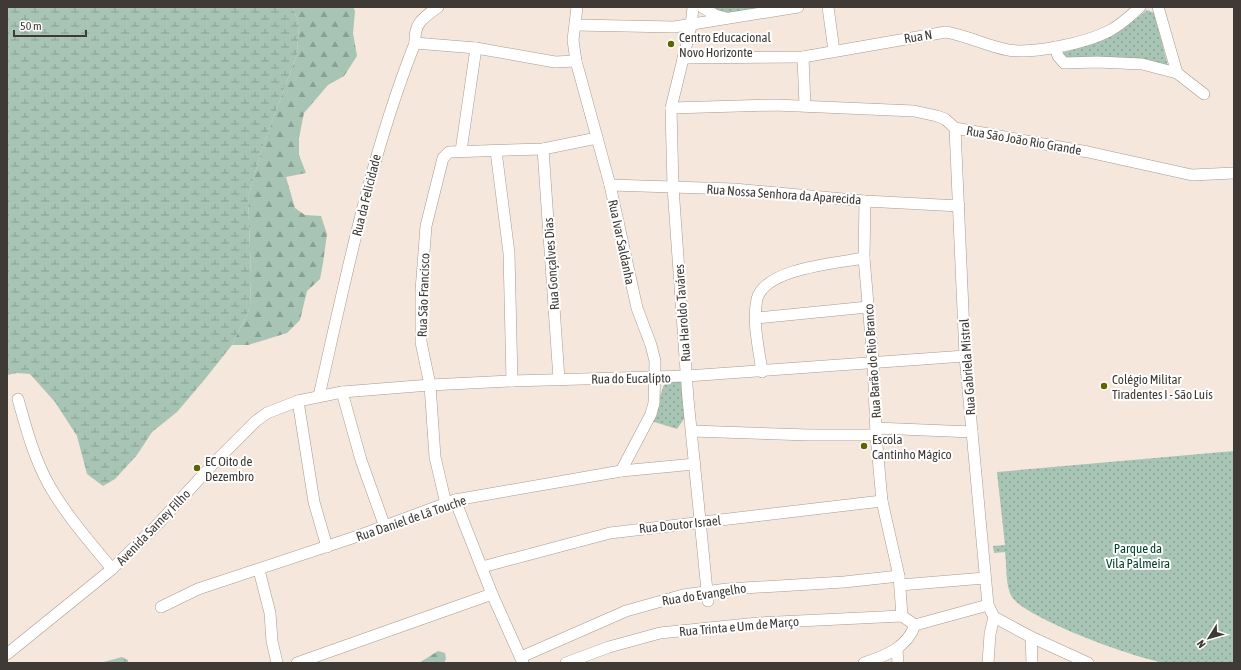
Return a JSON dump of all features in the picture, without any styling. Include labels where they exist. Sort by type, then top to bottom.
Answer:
[{"type":"street","name":"Rua da Felicidade","points":[[319,396],[373,167],[386,120],[415,43],[414,34],[417,25],[438,7]]},
{"type":"street","name":"Rua Ivar Saldanha","points":[[577,7],[573,40],[576,61],[610,186],[637,308],[651,345],[655,362],[656,377],[654,402],[651,414],[621,471]]},
{"type":"street","name":"Rua Haroldo Taváres","points":[[693,7],[691,26],[671,108],[673,188],[687,376],[708,596]]},
{"type":"street","points":[[702,7],[715,16],[730,19]]},
{"type":"street","points":[[576,25],[691,26],[798,7]]},
{"type":"street","points":[[828,7],[834,51]]},
{"type":"street","name":"Rua N","points":[[684,58],[804,57],[946,32],[959,34],[996,47],[1016,51],[1055,47],[1108,32],[1126,20],[1140,7]]},
{"type":"street","points":[[1158,7],[1176,73]]},
{"type":"street","points":[[415,43],[476,48],[555,62],[576,61]]},
{"type":"street","points":[[1055,47],[1058,56],[1064,63],[1122,62],[1142,64],[1176,73],[1204,94]]},
{"type":"street","points":[[476,48],[461,151],[543,149],[597,138]]},
{"type":"street","points":[[804,57],[805,106]]},
{"type":"street","name":"Rua São João Rio Grande","points":[[671,108],[775,105],[914,111],[945,119],[955,128],[1088,152],[1192,175],[1234,173]]},
{"type":"street","name":"Rua Gabriela Mistral","points":[[955,128],[965,356],[988,605]]},
{"type":"street","name":"Rua Gonçalves Dias","points":[[543,149],[559,380]]},
{"type":"street","name":"Rua São Francisco","points":[[461,151],[449,152],[442,158],[426,226],[421,291],[421,342],[430,385],[435,457],[450,502],[482,567],[492,594],[522,660]]},
{"type":"street","points":[[496,151],[509,253],[512,381]]},
{"type":"street","name":"Rua Nossa Senhora da Aparecida","points":[[610,186],[778,192],[865,201],[959,206]]},
{"type":"street","name":"Rua Barão do Rio Branco","points":[[865,201],[864,258],[874,361],[876,431],[882,502],[899,580],[902,616]]},
{"type":"street","points":[[762,372],[756,318],[757,300],[760,291],[771,281],[784,275],[819,266],[864,258]]},
{"type":"street","points":[[756,318],[868,307]]},
{"type":"street","name":"Rua do Eucalípto","points":[[298,401],[342,392],[430,385],[762,372],[874,361],[965,356]]},
{"type":"street","points":[[342,392],[361,460],[385,527]]},
{"type":"street","points":[[18,399],[29,441],[49,485],[72,520],[112,569]]},
{"type":"street","points":[[298,401],[314,502],[327,547]]},
{"type":"street","name":"Avenida Sarney Filho","points":[[7,654],[112,569],[156,526],[214,463],[256,421],[267,413],[298,401]]},
{"type":"street","points":[[692,431],[809,435],[876,431],[972,432]]},
{"type":"street","name":"Rua Daniel de Lã Touche","points":[[161,607],[198,589],[385,527],[450,502],[621,471],[695,464]]},
{"type":"street","name":"Rua Doutor Israel","points":[[482,567],[610,533],[882,502]]},
{"type":"street","points":[[259,570],[270,613],[272,640],[277,663]]},
{"type":"street","name":"Rua do Evangelho","points":[[522,660],[633,608],[683,595],[708,596],[727,589],[844,582],[985,578]]},
{"type":"street","points":[[297,663],[492,594]]},
{"type":"street","points":[[915,625],[988,605],[994,617],[1031,637],[1088,663]]},
{"type":"street","points":[[902,616],[915,625]]},
{"type":"street","name":"Rua Trinta e Um de Março","points":[[566,663],[609,647],[660,633],[758,623],[902,616]]},
{"type":"street","points":[[988,663],[990,634],[994,617]]},
{"type":"street","points":[[864,663],[897,650],[911,634],[915,625]]},
{"type":"street","points":[[1031,637],[1032,663]]},
{"type":"street","points":[[897,650],[898,663]]},
{"type":"green space","points":[[7,7],[293,7],[299,24],[297,54],[263,146],[248,197],[251,275],[250,308],[232,345],[205,379],[177,412],[152,432],[137,455],[115,479],[103,486],[87,474],[77,436],[55,402],[30,374],[17,373],[7,375]]},
{"type":"green space","points":[[293,7],[353,7],[355,11],[353,33],[357,56],[344,76],[328,85],[304,113],[299,138],[299,155],[306,173],[286,177],[295,208],[305,215],[321,216],[327,234],[323,263],[320,279],[307,291],[300,320],[287,333],[248,345],[232,345],[250,308],[251,275],[248,197],[263,146],[297,54],[299,24]]},
{"type":"green space","points":[[706,7],[770,7],[725,13]]},
{"type":"green space","points":[[1147,10],[1154,13],[1168,66],[1066,61],[1061,53],[1107,38],[1126,27]]},
{"type":"green space","points":[[665,382],[684,382],[686,416],[677,429],[651,421]]},
{"type":"green space","name":"Parque da Vila Palmeira","points":[[1234,451],[1234,663],[1167,663],[1133,655],[1060,627],[1022,606],[1012,597],[1007,581],[1005,552],[994,553],[993,546],[1005,545],[997,472]]},
{"type":"green space","points":[[438,651],[445,653],[446,659],[444,663],[419,663]]},
{"type":"green space","points":[[122,657],[128,660],[128,663],[100,663]]},
{"type":"place","name":"Centro Educacional Novo Horizonte","points":[[671,44]]},
{"type":"place","name":"Colégio Militar Tiradentes I - São Luís","points":[[1104,386]]},
{"type":"place","name":"Escola Cantinho Mágico","points":[[864,446]]},
{"type":"place","name":"EC Oito de Dezembro","points":[[197,468]]}]
